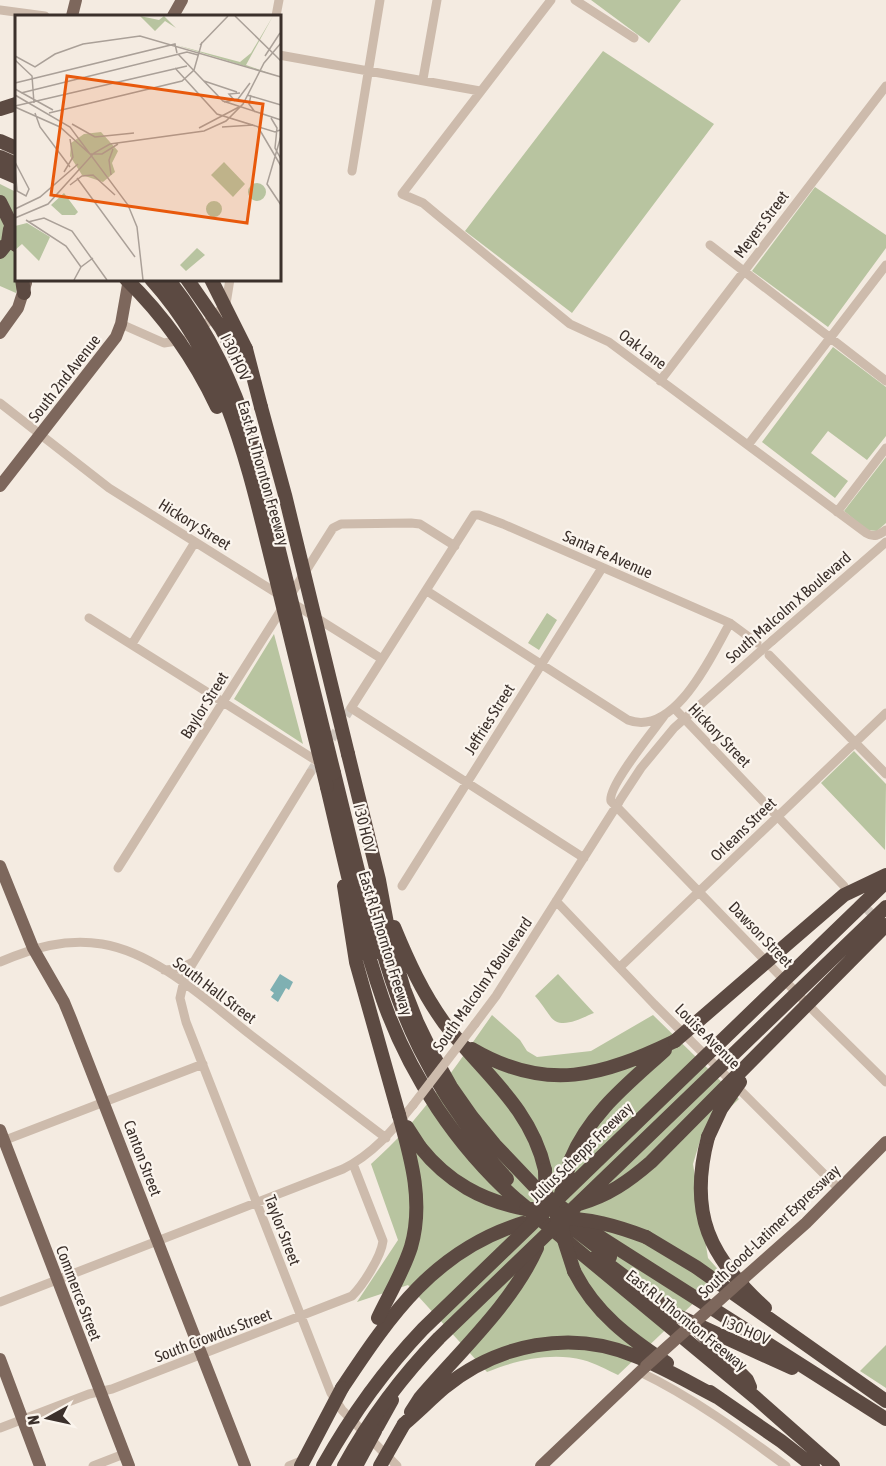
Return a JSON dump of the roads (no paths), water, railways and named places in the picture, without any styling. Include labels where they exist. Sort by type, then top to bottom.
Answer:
[{"type":"highway","points":[[0,109],[15,104]]},
{"type":"highway","points":[[0,141],[15,148]]},
{"type":"highway","points":[[0,151],[15,158]]},
{"type":"highway","points":[[0,157],[15,164]]},
{"type":"highway","points":[[0,170],[15,177]]},
{"type":"highway","points":[[3,207],[13,228],[15,239]]},
{"type":"highway","points":[[0,252],[8,242],[10,235],[3,207]]},
{"type":"highway","points":[[22,280],[24,293]]},
{"type":"highway","points":[[129,280],[161,315],[181,342],[206,383],[217,407],[243,447]]},
{"type":"highway","name":"East R L Thornton Freeway","points":[[152,280],[181,316],[205,353],[232,414],[243,447],[363,932],[383,1001],[416,1071],[458,1137],[481,1166],[517,1200],[756,1398],[833,1466]]},
{"type":"highway","name":"I 30 HOV","points":[[169,280],[209,338],[241,408],[255,453],[336,770]]},
{"type":"highway","name":"I 30 HOV","points":[[175,280],[215,339],[232,373],[248,414],[266,476],[375,939],[391,994],[411,1043],[439,1094],[483,1153],[526,1197],[567,1233],[652,1299],[692,1324],[837,1389]]},
{"type":"highway","name":"East R L Thornton Freeway","points":[[187,280],[221,328],[261,407],[280,475],[379,880],[395,960],[417,1022],[451,1087],[495,1145],[535,1187],[603,1239],[886,1419]]},
{"type":"highway","points":[[212,280],[246,349],[261,407]]},
{"type":"highway","points":[[301,1466],[402,1270],[413,1237],[417,1214],[412,1166],[351,939],[335,822]]},
{"type":"highway","points":[[813,1466],[781,1441],[642,1347],[612,1323],[588,1296],[574,1271],[567,1252],[561,1212],[563,1182],[582,1137],[641,1064],[675,1041],[844,895],[886,875]]},
{"type":"highway","points":[[379,880],[406,957],[420,985],[446,1024],[511,1098],[535,1139],[544,1170],[547,1201],[546,1217],[537,1248],[526,1272],[441,1382],[420,1398],[380,1466]]},
{"type":"highway","name":"Julius Schepps Freeway","points":[[323,1466],[368,1394],[423,1329],[886,882]]},
{"type":"highway","points":[[344,1466],[371,1422],[406,1374],[473,1305],[886,907]]},
{"type":"highway","points":[[399,1115],[430,1160],[461,1187],[479,1196],[525,1209],[564,1207],[607,1194],[638,1173],[886,925]]},
{"type":"highway","points":[[791,1332],[730,1272],[711,1240],[700,1194],[701,1166],[708,1137],[730,1094],[819,994]]},
{"type":"highway","points":[[460,1041],[489,1058],[528,1073],[567,1076],[641,1064]]},
{"type":"highway","points":[[342,1388],[386,1323],[416,1289],[453,1256],[487,1236],[523,1223],[572,1218],[605,1223],[646,1238],[677,1254],[886,1401]]},
{"type":"highway","name":"I 30 HOV","points":[[692,1324],[747,1380],[756,1398]]},
{"type":"highway","points":[[441,1382],[498,1356],[531,1346],[564,1342],[599,1345],[635,1355],[717,1397]]},
{"type":"highway","points":[[356,1466],[406,1374]]},
{"type":"main road","points":[[72,15],[76,0]]},
{"type":"main road","points":[[173,15],[174,0]]},
{"type":"main road","points":[[174,15],[182,0]]},
{"type":"main road","points":[[0,333],[18,308],[26,280]]},
{"type":"main road","name":"South 2nd Avenue","points":[[0,486],[116,337],[121,324],[128,280]]},
{"type":"main road","name":"Canton Street","points":[[0,866],[33,948],[64,1002],[245,1466]]},
{"type":"main road","name":"Commerce Street","points":[[1,1138],[129,1466]]},
{"type":"main road","name":"South Good-Latimer Expressway","points":[[541,1466],[643,1369],[840,1190],[886,1142]]},
{"type":"main road","points":[[0,1359],[40,1466]]},
{"type":"street","points":[[276,15],[279,0]]},
{"type":"street","points":[[352,171],[380,0]]},
{"type":"street","points":[[423,79],[436,0]]},
{"type":"street","points":[[280,55],[480,91],[551,0]]},
{"type":"street","points":[[575,0],[634,38]]},
{"type":"street","points":[[0,10],[38,15]]},
{"type":"street","name":"Meyers Street","points":[[660,381],[886,86]]},
{"type":"street","name":"Oak Lane","points":[[480,91],[402,194],[423,203],[570,324],[609,342],[866,533],[872,536],[886,530]]},
{"type":"street","points":[[710,245],[886,381]]},
{"type":"street","points":[[748,445],[886,265]]},
{"type":"street","points":[[121,324],[164,343],[188,339],[202,329],[226,304],[230,280]]},
{"type":"street","name":"Hickory Street","points":[[0,403],[109,488],[382,659]]},
{"type":"street","points":[[837,512],[886,448]]},
{"type":"street","name":"Santa Fe Avenue","points":[[455,546],[474,515],[479,515],[730,623],[757,643]]},
{"type":"street","name":"Baylor Street","points":[[118,868],[333,528],[341,524],[411,522],[420,524],[455,546]]},
{"type":"street","points":[[132,644],[195,542]]},
{"type":"street","name":"South Malcolm X Boulevard","points":[[0,1302],[353,1164],[386,1138],[496,996],[618,803],[659,745],[682,719],[886,542]]},
{"type":"street","points":[[455,546],[351,708],[584,858]]},
{"type":"street","name":"Jeffries Street","points":[[402,886],[602,568]]},
{"type":"street","name":"Hickory Street","points":[[427,591],[628,720],[645,722],[664,716],[674,708],[844,886]]},
{"type":"street","points":[[89,618],[317,761]]},
{"type":"street","points":[[674,708],[695,681],[730,623]]},
{"type":"street","points":[[769,655],[886,774]]},
{"type":"street","name":"Orleans Street","points":[[620,967],[886,713]]},
{"type":"street","points":[[618,803],[611,801],[611,792],[628,764],[664,716]]},
{"type":"street","points":[[183,984],[310,774]]},
{"type":"street","name":"Dawson Street","points":[[618,803],[699,892],[886,1082]]},
{"type":"street","name":"Louise Avenue","points":[[556,901],[654,1004],[840,1190]]},
{"type":"street","name":"South Hall Street","points":[[0,962],[33,948],[74,942],[100,943],[129,951],[164,970],[386,1138]]},
{"type":"street","points":[[164,970],[183,968],[195,961]]},
{"type":"street","name":"Taylor Street","points":[[183,984],[180,998],[183,1009],[331,1393],[338,1404],[397,1466]]},
{"type":"street","points":[[1,1138],[203,1064]]},
{"type":"street","name":"South Crowdus Street","points":[[0,1428],[112,1389],[352,1296],[381,1250],[383,1241],[353,1164]]},
{"type":"street","points":[[643,1369],[786,1466]]},
{"type":"street","points":[[289,1466],[313,1452],[338,1404]]},
{"type":"street","points":[[93,1466],[124,1454]]},
{"type":"water","points":[[280,974],[293,982],[289,990],[286,988],[278,1002],[271,997],[274,993],[270,990]]},
{"type":"tunnel","points":[[310,773],[351,708]]},
{"type":"tunnel","points":[[848,890],[879,921]]}]
